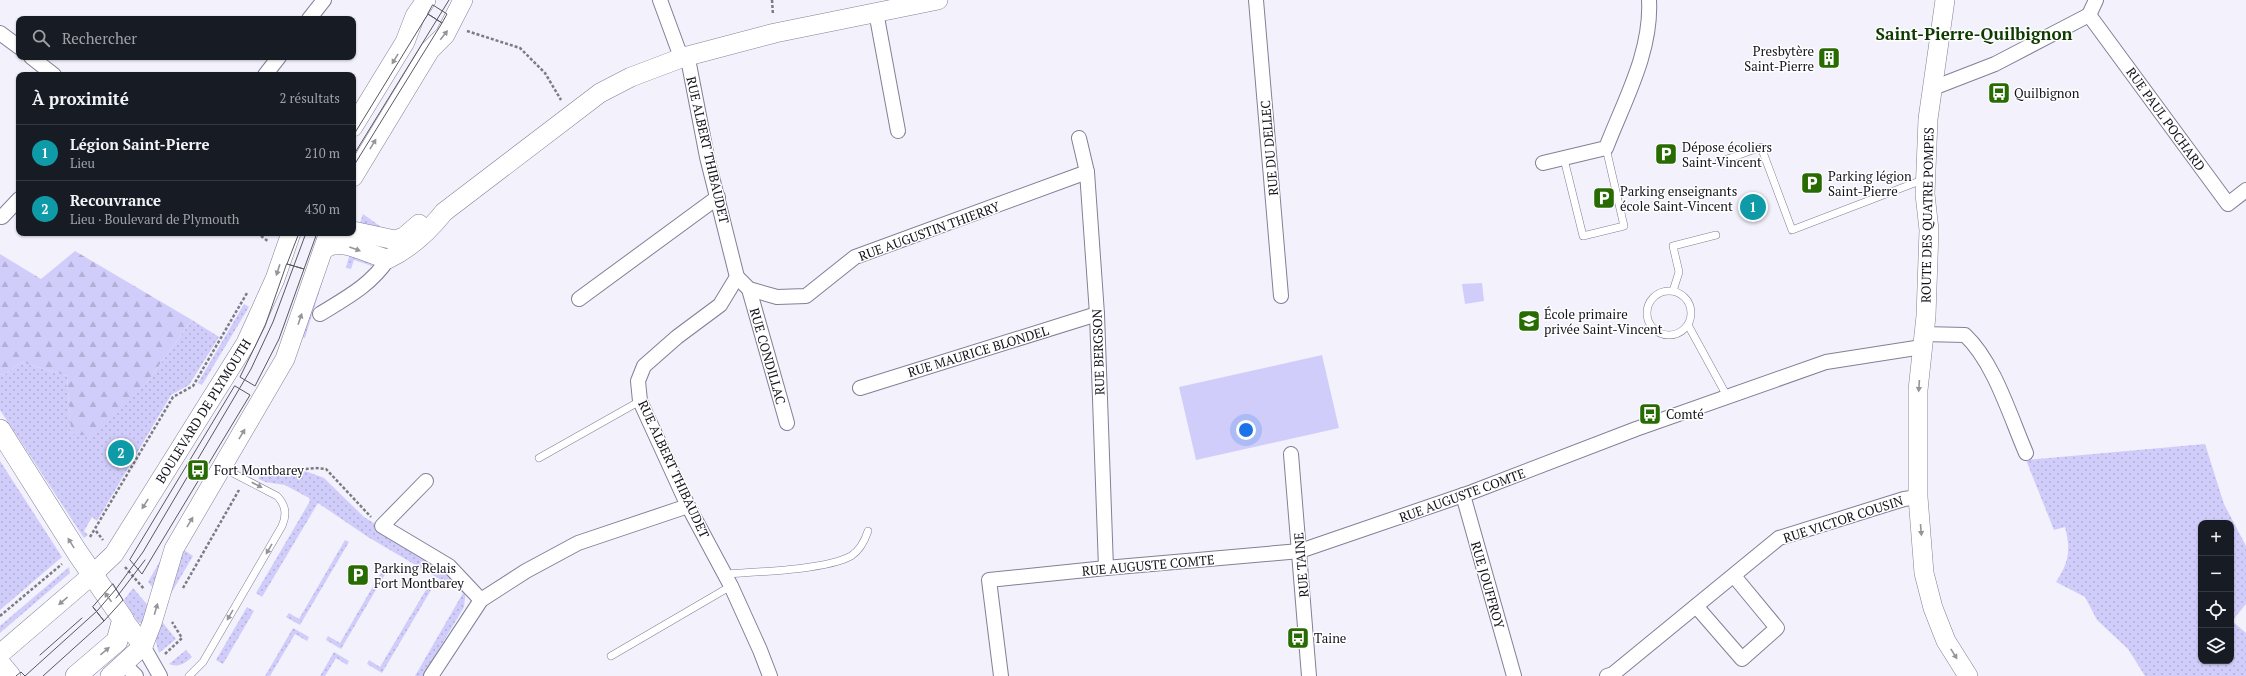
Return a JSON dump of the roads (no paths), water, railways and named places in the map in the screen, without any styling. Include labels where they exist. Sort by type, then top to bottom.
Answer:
[{"type":"main road","points":[[356,122],[405,42],[415,16],[426,0]]},
{"type":"main road","points":[[356,172],[430,50],[445,35],[463,0]]},
{"type":"main road","points":[[110,676],[131,670],[143,646],[174,549],[285,359],[326,241],[330,244],[342,245],[388,259],[404,251],[429,230],[444,212],[569,116],[600,93],[631,77],[684,57],[775,33],[938,0]]},
{"type":"main road","name":"ROUTE DES QUATRE POMPES","points":[[1945,0],[1928,119],[1925,179],[1929,230],[1926,316],[1922,341],[1918,390],[1918,496],[1924,573],[1933,608],[1946,641],[1968,676]]},
{"type":"main road","points":[[356,232],[379,238],[395,240],[404,236],[422,221],[444,212]]},
{"type":"main road","name":"BOULEVARD DE PLYMOUTH","points":[[0,654],[92,575],[114,554],[246,343],[275,279],[290,236]]},
{"type":"main road","points":[[0,430],[92,575],[143,646]]},
{"type":"main road","points":[[76,676],[117,641],[123,618]]},
{"type":"main road","points":[[0,664],[10,676]]},
{"type":"street","points":[[311,16],[324,0]]},
{"type":"street","name":"RUE ALBERT THIBAUDET","points":[[660,0],[678,49],[689,64],[718,198],[737,276],[720,305],[677,337],[644,366],[638,381],[640,401],[688,506],[727,580],[760,650],[770,676]]},
{"type":"street","name":"RUE DU DELLEC","points":[[1256,0],[1281,296]]},
{"type":"street","points":[[1543,163],[1606,148],[1645,49],[1650,16],[1649,0]]},
{"type":"street","points":[[1932,88],[1995,64],[2089,15],[2096,0]]},
{"type":"street","points":[[876,12],[898,130]]},
{"type":"street","name":"RUE PAUL POCHARD","points":[[2089,15],[2228,204],[2246,190]]},
{"type":"street","points":[[0,33],[16,45]]},
{"type":"street","points":[[35,60],[50,72]]},
{"type":"street","points":[[267,72],[277,60]]},
{"type":"street","name":"RUE BERGSON","points":[[1079,138],[1087,172],[1097,314],[1106,568]]},
{"type":"street","name":"RUE AUGUSTIN THIERRY","points":[[749,289],[777,297],[806,296],[855,257],[1087,172]]},
{"type":"street","points":[[579,299],[718,198]]},
{"type":"street","points":[[2,217],[16,202]]},
{"type":"street","points":[[320,314],[361,289],[380,270],[388,259]]},
{"type":"street","points":[[737,276],[749,289]]},
{"type":"street","name":"RUE CONDILLAC","points":[[749,289],[787,423]]},
{"type":"street","name":"RUE MAURICE BLONDEL","points":[[860,388],[1097,314]]},
{"type":"street","points":[[1922,341],[1964,335],[1976,346],[1997,386],[2026,453]]},
{"type":"street","name":"RUE AUGUSTE COMTE","points":[[1001,676],[988,580],[1106,568],[1300,552],[1462,495],[1636,430],[1826,362],[1922,341]]},
{"type":"street","name":"RUE TAINE","points":[[1291,454],[1309,676]]},
{"type":"street","points":[[426,481],[382,526],[449,566],[481,600]]},
{"type":"street","name":"RUE JOUFFROY","points":[[1462,495],[1514,676]]},
{"type":"street","name":"RUE VICTOR COUSIN","points":[[1607,676],[1613,674],[1780,538],[1904,499],[1918,496]]},
{"type":"street","points":[[431,676],[481,600],[526,571],[578,543],[688,506]]},
{"type":"street","points":[[1696,606],[1742,659],[1777,628],[1734,576]]},
{"type":"street","points":[[143,646],[157,670]]},
{"type":"lane","points":[[1719,162],[1761,147],[1792,230],[1925,179]]},
{"type":"lane","points":[[1564,158],[1583,236],[1624,226],[1606,148]]},
{"type":"lane","points":[[1673,291],[1679,272],[1673,246],[1716,235]]},
{"type":"lane","points":[[1673,291],[1680,293],[1690,304],[1691,318],[1688,325],[1683,330],[1669,335],[1661,334],[1650,325],[1646,310],[1648,303],[1659,292],[1673,291]]},
{"type":"lane","points":[[1688,325],[1728,398]]},
{"type":"lane","points":[[539,458],[640,401]]},
{"type":"lane","points":[[189,676],[203,662],[282,526],[286,515],[282,501],[277,496],[222,468]]},
{"type":"lane","points":[[611,656],[727,580],[780,570],[839,562],[853,555],[865,541],[868,531]]},
{"type":"tram line","points":[[356,151],[449,0]]},
{"type":"tram line","points":[[433,5],[447,14],[442,23],[428,14],[433,5]]},
{"type":"tram line","points":[[356,131],[428,14],[442,23],[356,162]]},
{"type":"tram line","points":[[298,236],[287,264],[304,269],[316,236]]},
{"type":"tram line","points":[[25,676],[97,611],[116,589],[143,552],[251,369],[273,322],[305,236]]},
{"type":"tram line","points":[[287,264],[304,269],[279,339],[255,386],[240,377],[265,326],[287,264]]},
{"type":"tram line","points":[[235,386],[250,395],[142,574],[130,560],[235,386]]},
{"type":"tram line","points":[[116,598],[145,560]]},
{"type":"tram line","points":[[113,584],[123,600],[104,621],[93,607],[113,584]]},
{"type":"tram line","points":[[43,676],[104,621],[93,607]]},
{"type":"tram line","points":[[40,655],[82,618]]},
{"type":"tram line","points":[[16,676],[21,672],[25,676]]},
{"type":"place","name":"Presbytère Saint-Pierre","points":[[1829,58]]},
{"type":"place","name":"Quilbignon","points":[[1999,93]]},
{"type":"place","name":"Dépose écoliers Saint-Vincent","points":[[1666,154]]},
{"type":"place","name":"Parking légion Saint-Pierre","points":[[1812,183]]},
{"type":"place","name":"Parking enseignants école Saint-Vincent","points":[[1604,198]]},
{"type":"place","name":"Légion Saint-Pierre","points":[[1753,207]]},
{"type":"place","name":"École primaire privée Saint-Vincent","points":[[1529,321]]},
{"type":"place","name":"Comté","points":[[1650,414]]},
{"type":"place","name":"Recouvrance","points":[[121,453]]},
{"type":"place","name":"Fort Montbarey","points":[[198,470]]},
{"type":"place","name":"Parking Relais Fort Montbarey","points":[[358,575]]},
{"type":"place","name":"Taine","points":[[1298,638]]},
{"type":"district","name":"Saint-Pierre-Quilbignon","points":[[1974,33]]}]
